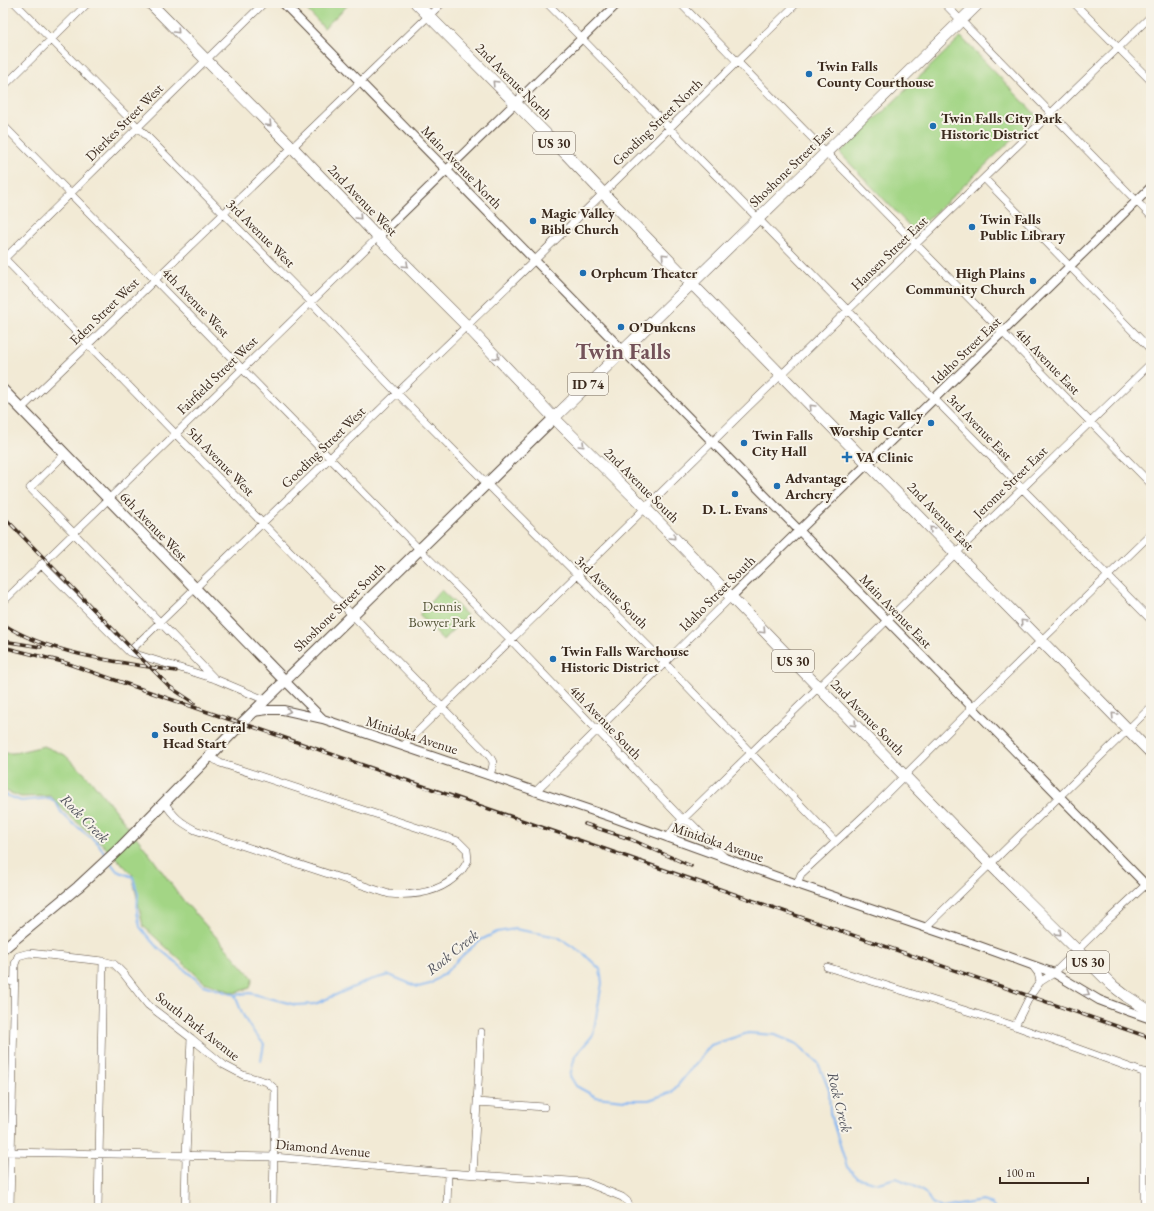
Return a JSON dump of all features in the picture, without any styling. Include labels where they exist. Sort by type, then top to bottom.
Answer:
[{"type":"main road","name":"2nd Avenue West","points":[[150,3],[293,148],[378,238],[467,326],[554,418]]},
{"type":"main road","name":"2nd Avenue North","points":[[416,3],[566,154],[691,284]]},
{"type":"main road","name":"Shoshone Street East","points":[[623,350],[979,3]]},
{"type":"main road","name":"2nd Avenue East","points":[[691,284],[956,553],[1151,754]]},
{"type":"main road","name":"Shoshone Street South","points":[[3,949],[78,887],[120,848],[265,700],[623,350]]},
{"type":"main road","name":"6th Avenue West","points":[[3,390],[285,681]]},
{"type":"main road","name":"2nd Avenue South","points":[[554,418],[646,509],[990,864],[1077,951],[1126,996],[1151,1012]]},
{"type":"street","name":"3rd Avenue West","points":[[15,3],[311,302],[397,393],[487,484]]},
{"type":"street","points":[[3,87],[88,3]]},
{"type":"street","name":"Dierkes Street West","points":[[4,258],[264,3]]},
{"type":"street","name":"Main Avenue North","points":[[283,3],[623,350]]},
{"type":"street","name":"Eden Street West","points":[[21,409],[361,83],[442,3]]},
{"type":"street","name":"3rd Avenue East","points":[[547,3],[1151,620]]},
{"type":"street","name":"Fairfield Street West","points":[[4,598],[74,533],[618,3]]},
{"type":"street","name":"4th Avenue East","points":[[680,3],[1151,484]]},
{"type":"street","name":"Gooding Street North","points":[[535,260],[797,3]]},
{"type":"street","points":[[944,3],[1151,216]]},
{"type":"street","points":[[1074,3],[1151,81]]},
{"type":"street","name":"Hansen Street East","points":[[404,746],[781,375],[1151,16]]},
{"type":"street","name":"4th Avenue West","points":[[3,125],[419,549]]},
{"type":"street","points":[[984,178],[1151,350]]},
{"type":"street","name":"Idaho Street East","points":[[798,531],[1151,187]]},
{"type":"street","name":"5th Avenue West","points":[[4,258],[493,760],[494,764],[490,775]]},
{"type":"street","name":"Gooding Street West","points":[[129,652],[535,260]]},
{"type":"street","name":"Main Avenue East","points":[[623,350],[972,708],[1149,885]]},
{"type":"street","name":"Jerome Street East","points":[[668,838],[675,826],[1151,363]]},
{"type":"street","points":[[65,454],[30,488],[215,679]]},
{"type":"street","name":"3rd Avenue South","points":[[487,484],[665,663],[835,841]]},
{"type":"street","name":"Idaho Street South","points":[[535,792],[798,531]]},
{"type":"street","points":[[797,884],[801,874],[871,809],[1041,640],[1151,534]]},
{"type":"street","name":"4th Avenue South","points":[[419,549],[511,640],[682,820],[691,824],[725,858]]},
{"type":"street","points":[[42,564],[129,652],[215,679],[265,700]]},
{"type":"street","name":"Minidoka Avenue","points":[[285,681],[323,719],[614,818],[797,884],[926,927],[1032,965],[1054,973],[1099,1000],[1151,1019]]},
{"type":"street","points":[[926,927],[1151,707]]},
{"type":"street","points":[[253,712],[283,710],[323,719]]},
{"type":"street","points":[[162,804],[179,821],[195,830],[389,894],[404,895],[421,893],[445,884],[459,874],[468,860],[467,850],[458,841],[220,763],[209,756]]},
{"type":"street","points":[[1015,1026],[1030,996],[1040,982],[1054,973],[1109,919],[1149,885]]},
{"type":"street","name":"South Park Avenue","points":[[14,982],[15,964],[18,956],[29,953],[103,961],[114,964],[123,973],[148,1006],[224,1065],[243,1075],[267,1082],[275,1089],[274,1157]]},
{"type":"street","points":[[98,1208],[103,961]]},
{"type":"street","points":[[1032,965],[1038,973],[1040,982]]},
{"type":"street","points":[[828,967],[1015,1026],[1147,1073],[1144,1208]]},
{"type":"street","points":[[3,980],[14,982],[10,1208]]},
{"type":"street","points":[[473,1174],[481,1032]]},
{"type":"street","points":[[185,1208],[191,1038]]},
{"type":"street","points":[[477,1102],[544,1107]]},
{"type":"street","name":"Diamond Avenue","points":[[3,1152],[274,1157],[448,1173],[585,1182],[622,1197],[627,1201],[630,1208]]},
{"type":"street","points":[[273,1208],[274,1157]]},
{"type":"street","points":[[447,1208],[448,1173]]},
{"type":"green space","points":[[317,3],[347,3],[348,5],[324,28],[308,11]]},
{"type":"green space","points":[[961,37],[1037,116],[915,232],[840,153]]},
{"type":"green space","name":"Dennis Bowyer Park","points":[[441,590],[467,615],[443,640],[419,615]]},
{"type":"green space","points":[[44,746],[65,755],[90,779],[145,848],[183,900],[253,978],[250,988],[234,993],[204,982],[143,926],[132,874],[95,837],[66,813],[51,796],[21,797],[3,790],[3,753],[14,753]]},
{"type":"waterway","name":"Rock Creek","points":[[3,794],[21,801],[50,798],[57,804],[61,812],[71,822],[98,843],[107,857]]},
{"type":"waterway","name":"Rock Creek","points":[[110,862],[117,871],[133,877],[138,894],[137,912],[140,927],[155,945],[203,985],[235,995],[250,993],[296,1005],[315,1004],[370,980],[389,975],[418,987],[430,984],[445,973],[479,941],[497,932],[515,929],[558,937],[584,954],[600,969],[602,983],[593,1035],[575,1056],[570,1076],[576,1086],[596,1097],[624,1100],[649,1100],[672,1092],[711,1045],[748,1033],[775,1035],[797,1044],[818,1063],[829,1090],[830,1113],[847,1167],[858,1178],[878,1183],[896,1178],[911,1184],[925,1193],[932,1203],[942,1208],[982,1201],[992,1204],[995,1208]]},
{"type":"waterway","points":[[235,995],[246,1021],[264,1044],[261,1061]]},
{"type":"railway","points":[[3,516],[170,687],[194,703]]},
{"type":"railway","points":[[3,624],[42,643],[86,656],[176,671]]},
{"type":"railway","points":[[3,641],[41,647]]},
{"type":"railway","points":[[3,647],[63,662],[1151,1038]]},
{"type":"railway","points":[[585,824],[630,839],[691,866]]},
{"type":"place","name":"Twin Falls County Courthouse","points":[[809,74]]},
{"type":"place","name":"Twin Falls City Park Historic District","points":[[933,126]]},
{"type":"place","name":"Magic Valley Bible Church","points":[[533,221]]},
{"type":"place","name":"Twin Falls Public Library","points":[[972,227]]},
{"type":"place","name":"Orpheum Theater","points":[[583,273]]},
{"type":"place","name":"High Plains Community Church","points":[[1033,281]]},
{"type":"place","name":"O'Dunkens","points":[[621,327]]},
{"type":"place","name":"Magic Valley Worship Center","points":[[931,423]]},
{"type":"place","name":"Twin Falls City Hall","points":[[744,443]]},
{"type":"place","name":"VA Clinic","points":[[847,457]]},
{"type":"place","name":"Advantage Archery","points":[[777,486]]},
{"type":"place","name":"D. L. Evans","points":[[735,494]]},
{"type":"place","name":"Twin Falls Warehouse Historic District","points":[[553,659]]},
{"type":"place","name":"South Central Head Start","points":[[155,735]]},
{"type":"district","name":"Twin Falls","points":[[623,351]]}]
